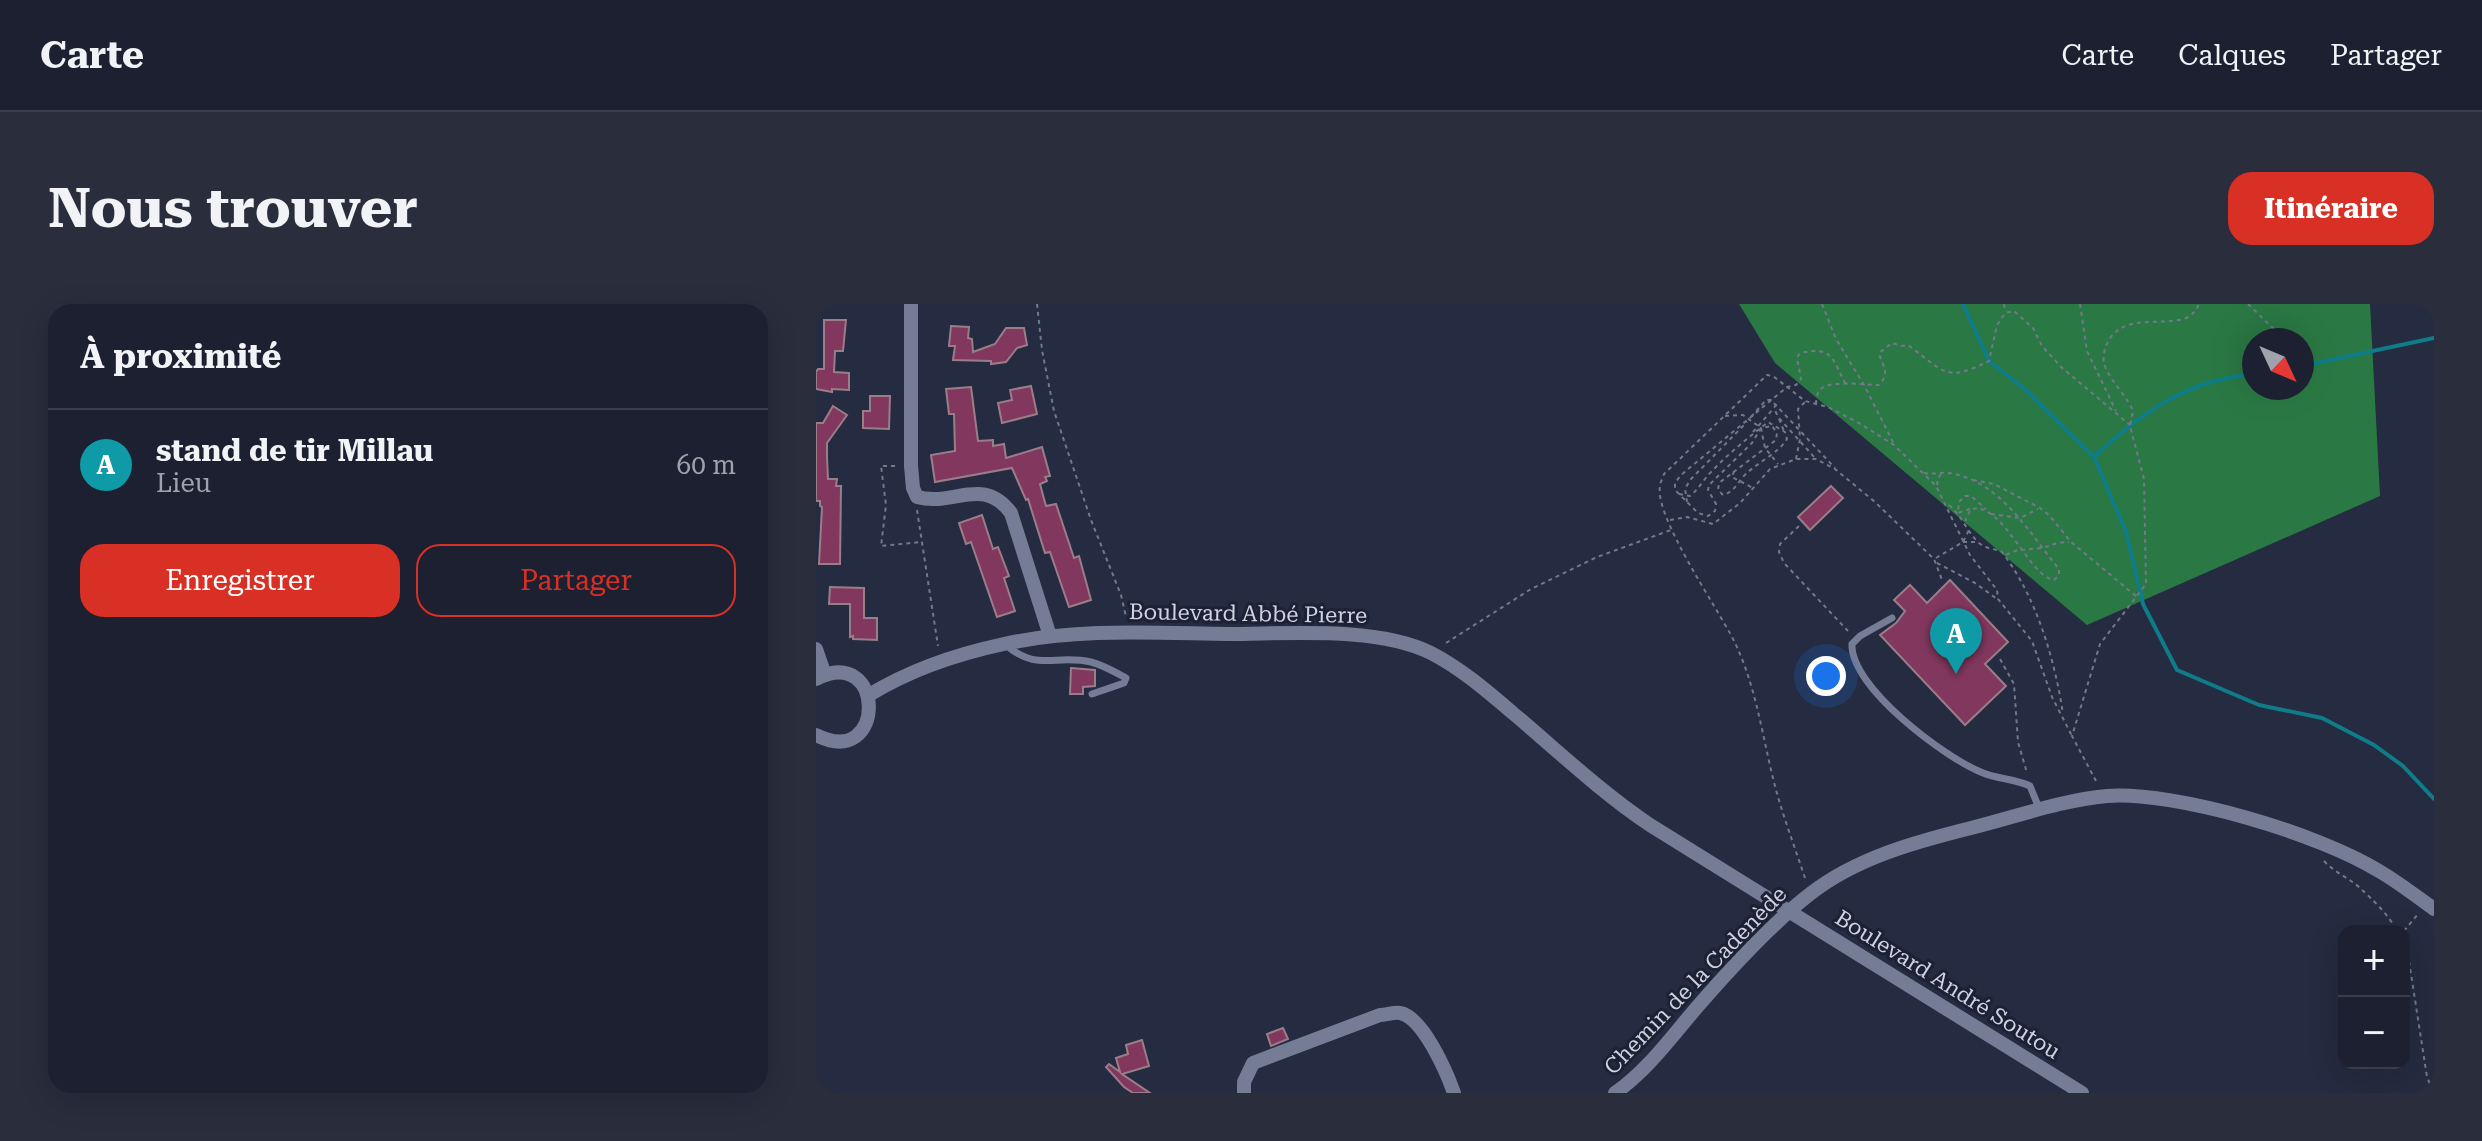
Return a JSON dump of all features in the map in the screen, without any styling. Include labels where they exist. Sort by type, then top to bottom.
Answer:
[{"type":"street","points":[[911,304],[913,488],[917,497],[930,500],[979,493],[992,495],[1003,502],[1011,513],[1050,636]]},
{"type":"street","name":"Boulevard Abbé Pierre","points":[[869,695],[890,682],[940,662],[1004,644],[1050,636],[1127,633],[1364,636],[1403,642],[1431,653],[1488,691],[1627,810],[1790,912]]},
{"type":"street","points":[[816,649],[821,677],[846,674],[864,686],[869,695],[870,717],[857,735],[837,742],[816,735]]},
{"type":"street","name":"Chemin de la Cadenède","points":[[1615,1093],[1637,1078],[1716,985],[1811,893],[1849,869],[1884,854],[1935,837],[2040,811],[2103,797],[2133,795],[2164,798],[2295,834],[2336,849],[2378,870],[2432,908]]},
{"type":"street","name":"Boulevard André Soutou","points":[[1790,912],[2082,1093]]},
{"type":"street","points":[[1244,1093],[1244,1082],[1253,1063],[1380,1015],[1400,1013],[1413,1019],[1431,1044],[1454,1093]]},
{"type":"lane","points":[[1892,618],[1852,644],[1852,656],[1861,672],[1915,732],[1983,773],[2030,786],[2040,811]]},
{"type":"lane","points":[[1004,644],[1029,661],[1069,659],[1093,662],[1126,678],[1124,683],[1092,694]]},
{"type":"path","points":[[1037,304],[1054,411],[1091,520],[1121,595],[1127,633]]},
{"type":"path","points":[[1822,304],[1836,339],[1864,385],[1894,445]]},
{"type":"path","points":[[1816,404],[1818,391],[1823,386],[1845,383],[1879,385],[1887,370],[1879,353],[1892,343],[1908,345],[1947,373],[1965,373],[1989,361],[1997,325],[2005,313],[2004,304]]},
{"type":"path","points":[[2080,304],[2087,351],[2116,412]]},
{"type":"path","points":[[2072,736],[2100,644],[2146,584],[2144,479],[2130,426],[2133,411],[2108,372],[2103,359],[2105,347],[2121,328],[2185,319],[2199,304]]},
{"type":"path","points":[[2248,304],[2273,328]]},
{"type":"path","points":[[2005,313],[2014,311],[2033,328],[2042,346],[2061,367],[2130,426]]},
{"type":"path","points":[[1688,503],[1685,489],[1690,480],[1744,427],[1760,405],[1801,379],[1797,358],[1800,353],[1827,353],[1835,359],[1845,383]]},
{"type":"path","points":[[1811,893],[1778,797],[1748,678],[1733,639],[1701,587],[1661,503],[1659,487],[1664,474],[1767,375],[1773,376],[1805,401],[1859,423],[1894,445],[1924,473],[1947,504],[1963,542],[1977,566],[1997,590],[1998,599]]},
{"type":"path","points":[[1771,400],[1835,469],[1875,502],[1934,559],[1942,580]]},
{"type":"path","points":[[1796,459],[1800,439],[1798,409],[1805,401]]},
{"type":"path","points":[[1748,420],[1675,483],[1675,490],[1698,513],[1708,516],[1715,511],[1716,504],[1708,490],[1709,485],[1752,443],[1777,403]]},
{"type":"path","points":[[1724,417],[1743,415],[1760,427],[1772,426],[1777,433],[1776,440],[1719,483],[1718,490],[1723,495],[1784,445],[1787,439],[1774,408]]},
{"type":"path","points":[[1778,417],[1816,459],[1835,469]]},
{"type":"path","points":[[1679,494],[1686,496],[1696,491],[1707,475],[1768,422],[1785,432]]},
{"type":"path","points":[[1760,427],[1765,448],[1779,465]]},
{"type":"path","points":[[1669,520],[1687,517],[1713,524],[1725,517],[1770,469],[1796,459],[1816,459]]},
{"type":"path","points":[[911,466],[881,466],[886,505],[881,546],[922,542]]},
{"type":"path","points":[[1734,470],[1732,477],[1753,488]]},
{"type":"path","points":[[1924,473],[1933,475],[1944,472],[1994,484],[2040,508],[2071,542],[2138,598]]},
{"type":"path","points":[[1936,486],[1944,472]]},
{"type":"path","points":[[1958,513],[1959,502],[1965,496],[1971,496],[2024,549],[2043,576],[2054,580],[2059,575],[2059,569],[2020,518],[1972,479]]},
{"type":"path","points":[[917,497],[916,513],[940,662]]},
{"type":"path","points":[[1947,504],[1965,521],[1978,542]]},
{"type":"path","points":[[1958,513],[1975,507],[1987,510]]},
{"type":"path","points":[[1990,514],[2020,518],[2040,508]]},
{"type":"path","points":[[1965,521],[1971,509]]},
{"type":"path","points":[[1799,526],[1780,544],[1779,552],[1784,563],[1849,632],[1852,644]]},
{"type":"path","points":[[1431,653],[1531,589],[1597,557],[1673,529]]},
{"type":"path","points":[[1963,542],[1969,529]]},
{"type":"path","points":[[1934,559],[1963,542],[1978,542],[2005,556],[2022,583],[2042,633],[2063,715]]},
{"type":"path","points":[[2005,556],[2015,550],[2042,548],[2052,542],[2071,542]]},
{"type":"path","points":[[1937,563],[1998,599],[2032,641],[2052,697],[2103,797]]},
{"type":"path","points":[[2000,659],[2014,684],[2018,742],[2030,786]]},
{"type":"path","points":[[2322,859],[2335,873],[2359,887],[2394,925]]},
{"type":"path","points":[[2409,925],[2415,917],[2432,908]]},
{"type":"path","points":[[2410,967],[2427,1077],[2434,1093]]},
{"type":"green space","points":[[1739,304],[2370,304],[2380,496],[2087,625],[1775,363]]},
{"type":"building","points":[[824,320],[846,320],[843,351],[835,351],[834,372],[849,373],[849,390],[832,389],[832,392],[816,389],[816,372],[824,369]]},
{"type":"building","points":[[951,326],[969,327],[968,338],[972,339],[973,352],[995,344],[1006,328],[1024,328],[1027,345],[1017,348],[1006,362],[991,364],[991,361],[953,360],[955,346],[949,346]]},
{"type":"building","points":[[1031,386],[1037,414],[1002,423],[998,403],[1012,400],[1010,390]]},
{"type":"building","points":[[971,387],[978,441],[993,440],[993,446],[1004,444],[1006,458],[1042,447],[1050,476],[1040,484],[1046,506],[1056,504],[1074,558],[1079,556],[1091,600],[1069,607],[1050,552],[1045,553],[1028,499],[1012,468],[935,482],[931,455],[955,451],[954,414],[949,414],[946,389]]},
{"type":"building","points":[[870,396],[890,396],[889,429],[863,428],[863,411],[870,411]]},
{"type":"building","points":[[833,406],[847,415],[827,443],[828,479],[837,479],[836,486],[841,486],[840,564],[819,564],[822,507],[820,501],[816,501],[816,423],[823,423]]},
{"type":"building","points":[[1831,486],[1843,498],[1810,530],[1798,517]]},
{"type":"building","points":[[982,515],[993,549],[998,547],[1009,576],[1004,578],[1015,611],[997,617],[971,542],[966,544],[959,523]]},
{"type":"building","points":[[1950,580],[2008,642],[1985,664],[2006,686],[1965,725],[1880,635],[1896,623],[1905,611],[1894,600],[1910,585],[1927,603]]},
{"type":"building","points":[[830,587],[864,588],[864,618],[877,618],[877,640],[850,637],[850,604],[829,604]]},
{"type":"building","points":[[1071,668],[1095,670],[1095,686],[1083,687],[1083,694],[1070,694]]},
{"type":"building","points":[[1283,1028],[1288,1039],[1271,1046],[1267,1034]]},
{"type":"building","points":[[1142,1040],[1149,1066],[1122,1074],[1150,1093],[1133,1093],[1106,1067],[1109,1064],[1120,1072],[1116,1058],[1128,1054],[1126,1045]]},
{"type":"waterway","points":[[1963,304],[1989,361],[2026,390],[2094,457],[2126,532],[2143,604],[2177,670],[2259,705],[2322,718],[2374,745],[2403,766],[2434,799]]},
{"type":"waterway","points":[[2314,363],[2434,338]]},
{"type":"waterway","points":[[2094,457],[2130,426],[2167,401],[2207,383],[2242,376]]},
{"type":"place","name":"stand de tir Millau","points":[[1956,674]]}]
